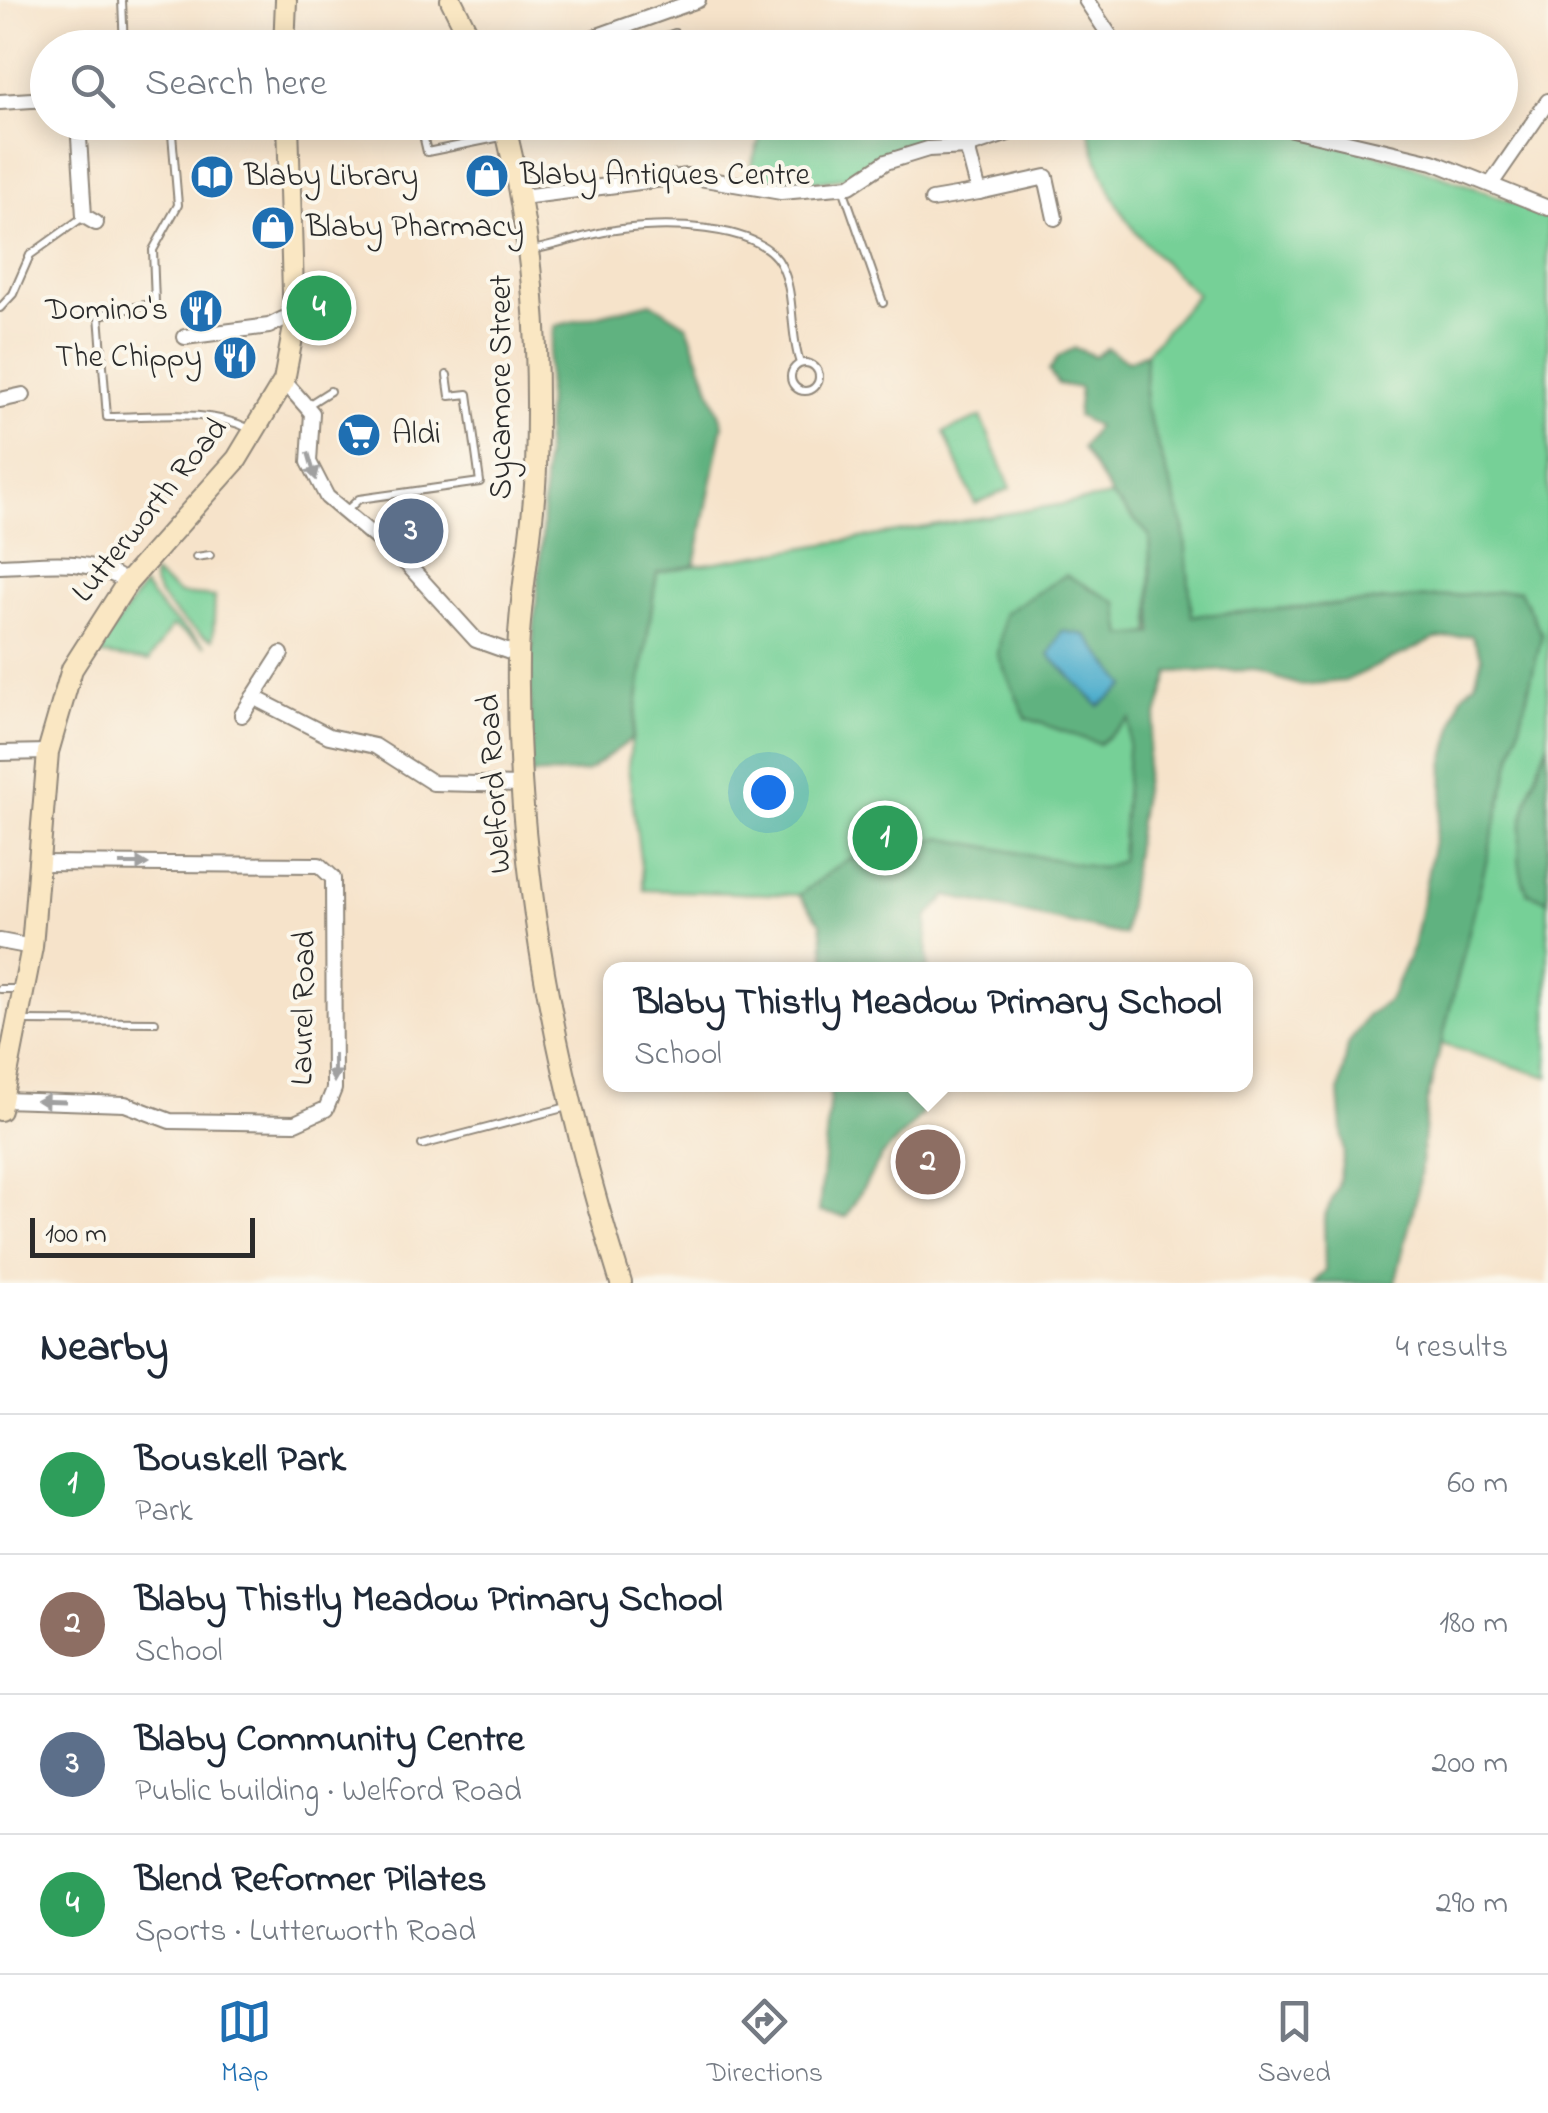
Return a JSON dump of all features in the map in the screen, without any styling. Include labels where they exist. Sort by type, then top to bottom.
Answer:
[{"type":"street","points":[[285,30],[286,0]]},
{"type":"street","points":[[451,0],[465,30]]},
{"type":"street","points":[[630,30],[698,0]]},
{"type":"street","points":[[1086,0],[1106,30]]},
{"type":"street","points":[[0,102],[30,100]]},
{"type":"street","points":[[1490,184],[1548,101]]},
{"type":"street","points":[[80,140],[90,220]]},
{"type":"street","name":"Lutterworth Road","points":[[1,1105],[32,947],[48,752],[72,669],[127,583],[237,459],[284,381],[294,328],[289,140]]},
{"type":"street","name":"Sycamore Street","points":[[508,140],[522,197],[536,303],[536,470],[518,655]]},
{"type":"street","points":[[522,197],[688,176],[781,192],[842,186],[886,162],[928,149],[967,147],[988,140]]},
{"type":"street","points":[[1338,140],[1432,162],[1548,208]]},
{"type":"street","points":[[967,147],[979,192]]},
{"type":"street","points":[[932,200],[1046,177],[1055,218]]},
{"type":"street","points":[[185,337],[269,326],[283,319]]},
{"type":"street","points":[[284,381],[308,405]]},
{"type":"street","points":[[0,400],[23,395]]},
{"type":"street","name":"Welford Road","points":[[308,405],[312,423],[307,449],[313,476],[327,497],[407,564],[476,640],[486,648],[518,655],[522,785],[540,957],[568,1106],[621,1283]]},
{"type":"street","points":[[0,566],[88,564],[110,570],[127,583]]},
{"type":"street","points":[[242,715],[281,654]]},
{"type":"street","points":[[253,697],[329,736],[375,746],[433,783],[522,785]]},
{"type":"street","points":[[0,754],[48,752]]},
{"type":"street","name":"Laurel Road","points":[[1,1105],[125,1104],[170,1120],[295,1123],[326,1109],[334,1089],[334,878],[328,870],[320,866],[37,863]]},
{"type":"street","points":[[0,941],[32,947]]},
{"type":"lane","points":[[122,0],[123,30]]},
{"type":"lane","points":[[173,140],[178,205],[153,250],[155,302],[100,315],[107,417],[219,417],[255,431]]},
{"type":"lane","points":[[424,140],[427,152],[468,140]]},
{"type":"lane","points":[[842,186],[883,303]]},
{"type":"lane","points":[[0,308],[13,294],[30,256],[90,220]]},
{"type":"lane","points":[[531,250],[617,229],[714,229],[749,236],[764,244],[784,268],[800,363],[791,379],[799,390],[809,391],[819,382],[819,372],[810,363],[800,363]]},
{"type":"lane","points":[[345,511],[360,500],[480,482],[468,394],[450,396],[446,374]]},
{"type":"lane","points":[[308,405],[330,392]]},
{"type":"lane","points":[[196,557],[210,556]]},
{"type":"lane","points":[[0,988],[26,990]]},
{"type":"lane","points":[[20,1021],[155,1022]]},
{"type":"lane","points":[[422,1145],[568,1106]]},
{"type":"green space","points":[[759,140],[931,142],[880,156],[849,177],[783,186],[748,174]]},
{"type":"green space","points":[[1092,140],[1323,140],[1466,184],[1548,216],[1548,742],[1532,785],[1527,893],[1548,900],[1548,1077],[1441,1044],[1542,635],[1519,590],[1191,616],[1184,527],[1145,405],[1146,353],[1197,294],[1126,219]]},
{"type":"green space","points":[[651,302],[687,325],[723,424],[695,565],[657,573],[632,739],[586,772],[531,775],[530,671],[542,537],[548,360],[555,326]]},
{"type":"green space","points":[[1075,348],[1095,356],[1107,348],[1128,361],[1146,353],[1145,405],[1184,527],[1192,616],[1520,590],[1542,635],[1427,1102],[1419,1186],[1395,1283],[1312,1283],[1325,1271],[1324,1218],[1338,1186],[1344,1153],[1339,1093],[1348,1045],[1367,1016],[1389,1000],[1413,947],[1443,796],[1444,762],[1461,697],[1475,682],[1482,657],[1471,635],[1435,639],[1345,681],[1299,685],[1252,670],[1170,672],[1150,739],[1124,935],[947,896],[927,918],[928,962],[826,962],[821,923],[799,895],[845,861],[941,838],[1100,868],[1121,861],[1130,719],[1099,744],[1026,718],[998,655],[1004,613],[1066,575],[1118,603],[1123,636],[1153,633],[1149,535],[1112,496],[1082,448],[1097,426],[1077,416],[1080,388],[1058,384],[1049,371],[1059,356]]},
{"type":"green space","points":[[981,417],[1011,488],[975,504],[944,432]]},
{"type":"green space","points":[[1112,496],[1149,535],[1151,584],[1143,732],[1118,930],[947,896],[927,918],[928,962],[826,962],[821,923],[799,895],[644,890],[628,766],[657,572]]},
{"type":"green space","points":[[153,574],[180,594],[215,597],[213,639],[174,613],[158,593]]},
{"type":"green space","points":[[143,586],[166,614],[206,646],[172,626],[149,661],[96,654]]},
{"type":"green space","points":[[1548,742],[1548,900],[1528,893],[1519,857],[1523,817]]},
{"type":"green space","points":[[830,1092],[924,1092],[921,1116],[882,1156],[846,1217],[819,1212]]},
{"type":"water","points":[[1062,631],[1086,635],[1126,686],[1099,706],[1049,655]]},
{"type":"place","name":"Blaby Antiques Centre","points":[[487,176]]},
{"type":"place","name":"Blaby Library","points":[[212,177]]},
{"type":"place","name":"Blaby Pharmacy","points":[[273,228]]},
{"type":"place","name":"Blend Reformer Pilates","points":[[319,308]]},
{"type":"place","name":"Domino's","points":[[201,311]]},
{"type":"place","name":"The Chippy","points":[[235,358]]},
{"type":"place","name":"Aldi","points":[[359,435]]},
{"type":"place","name":"Blaby Community Centre","points":[[411,531]]},
{"type":"place","name":"Bouskell Park","points":[[885,838]]},
{"type":"place","name":"Blaby Thistly Meadow Primary School","points":[[928,1162]]}]
